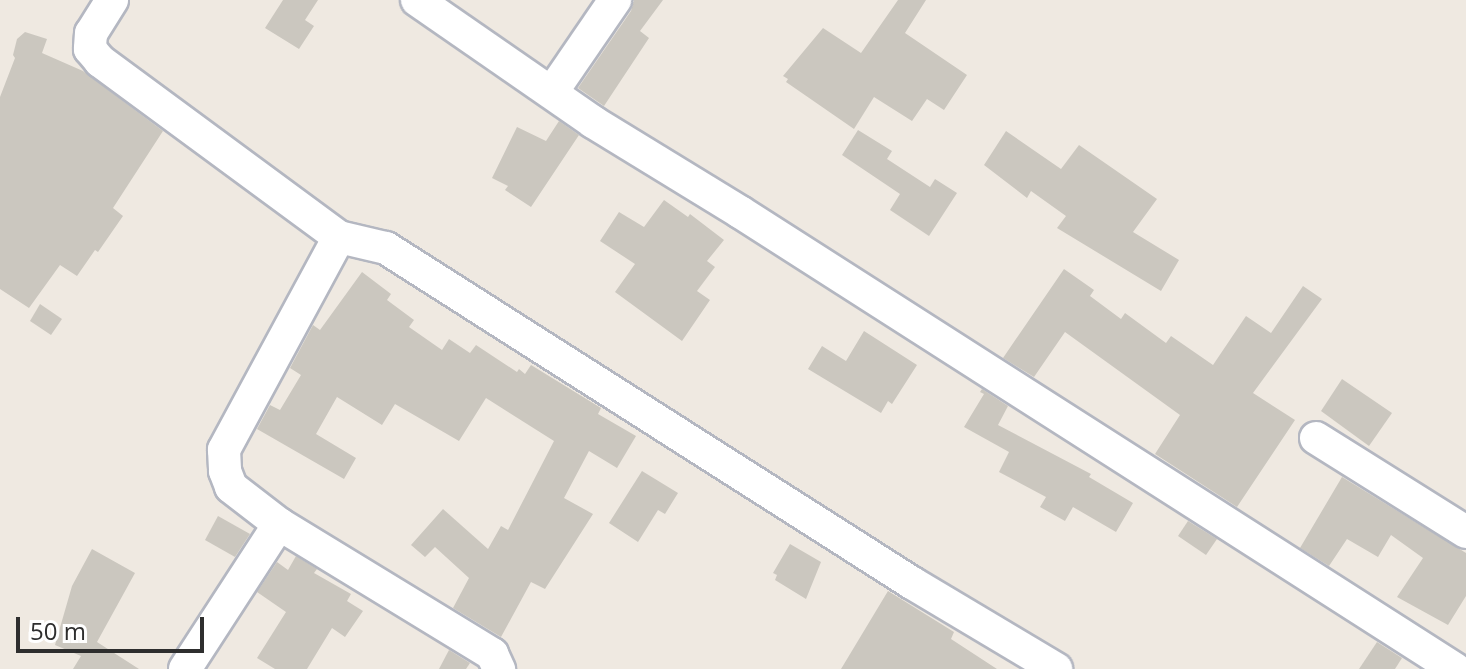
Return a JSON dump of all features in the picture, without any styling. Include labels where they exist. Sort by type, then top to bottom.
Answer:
[{"type":"street","points":[[112,0],[91,33],[90,49],[100,61],[339,237],[386,248],[912,583],[1056,669]]},
{"type":"street","points":[[417,0],[593,122],[740,212],[1455,669]]},
{"type":"street","points":[[552,92],[615,0]]},
{"type":"street","points":[[339,237],[224,450],[225,471],[231,487],[279,524],[492,654],[499,669]]},
{"type":"street","points":[[1316,438],[1466,532]]},
{"type":"street","points":[[185,669],[279,524]]},
{"type":"building","points":[[283,0],[318,0],[305,20],[314,26],[299,49],[265,28]]},
{"type":"building","points":[[634,0],[663,0],[640,31],[649,38],[604,106],[578,88],[631,11]]},
{"type":"building","points":[[898,0],[926,0],[905,33],[967,75],[944,110],[927,99],[912,121],[874,97],[854,129],[786,82],[788,79],[783,76],[823,28],[861,53]]},
{"type":"building","points":[[25,32],[47,39],[42,53],[83,71],[163,131],[113,208],[123,216],[98,252],[95,250],[77,276],[60,265],[29,308],[0,289],[0,97],[15,58],[17,39]]},
{"type":"building","points":[[559,121],[579,135],[531,207],[505,190],[508,186],[492,178],[517,127],[546,141]]},
{"type":"building","points":[[858,130],[892,151],[887,159],[930,187],[935,179],[957,193],[929,236],[890,210],[900,194],[842,155]]},
{"type":"building","points":[[1006,131],[1061,169],[1079,145],[1157,199],[1133,232],[1179,260],[1161,291],[1057,228],[1066,216],[1031,191],[1027,198],[984,165]]},
{"type":"building","points":[[664,200],[688,217],[690,214],[724,240],[707,261],[715,267],[697,291],[710,300],[682,341],[615,292],[635,264],[600,241],[619,212],[644,227]]},
{"type":"building","points":[[1064,269],[1094,290],[1090,296],[1121,319],[1125,313],[1166,343],[1171,336],[1213,365],[1246,316],[1271,333],[1303,286],[1322,299],[1253,393],[1295,420],[1237,507],[1155,454],[1180,415],[1065,332],[1034,377],[1003,358]]},
{"type":"building","points":[[362,272],[391,294],[387,300],[414,320],[409,327],[442,350],[449,339],[470,353],[476,345],[517,372],[519,369],[525,374],[531,365],[601,408],[598,414],[636,436],[617,468],[589,451],[564,498],[593,514],[545,589],[531,582],[501,637],[453,608],[469,578],[435,547],[425,557],[411,545],[443,509],[488,549],[501,526],[508,530],[554,441],[486,398],[459,441],[395,404],[382,425],[337,397],[316,434],[356,458],[344,479],[257,429],[270,405],[280,410],[301,375],[290,368],[313,325],[320,330]]},
{"type":"building","points":[[40,304],[62,319],[51,335],[30,321]]},
{"type":"building","points":[[864,331],[917,365],[892,404],[888,401],[881,413],[808,369],[822,346],[846,361]]},
{"type":"building","points":[[1342,379],[1392,413],[1369,446],[1321,411]]},
{"type":"building","points":[[982,389],[1008,406],[998,425],[1091,474],[1089,477],[1133,503],[1116,532],[1073,507],[1065,521],[1040,507],[1046,497],[999,472],[1009,452],[964,427],[984,394],[980,392]]},
{"type":"building","points":[[642,471],[678,493],[665,514],[658,510],[638,542],[609,523]]},
{"type":"building","points":[[1342,477],[1466,553],[1466,596],[1448,625],[1397,597],[1423,558],[1391,535],[1378,557],[1347,539],[1329,566],[1300,548]]},
{"type":"building","points":[[218,516],[250,534],[235,557],[205,540]]},
{"type":"building","points":[[1188,521],[1217,539],[1206,555],[1178,536]]},
{"type":"building","points":[[790,544],[821,562],[806,599],[775,580],[777,575],[773,573]]},
{"type":"building","points":[[92,549],[135,573],[97,642],[139,669],[73,669],[81,656],[55,645],[72,586]]},
{"type":"building","points":[[296,556],[317,569],[314,573],[351,594],[347,601],[363,611],[345,637],[332,628],[307,669],[275,669],[257,658],[286,612],[257,592],[277,562],[288,570]]},
{"type":"building","points":[[888,591],[954,632],[951,639],[997,669],[841,669]]},
{"type":"building","points":[[1377,642],[1402,658],[1395,669],[1359,669]]},
{"type":"building","points":[[449,650],[470,663],[466,669],[439,669]]}]
